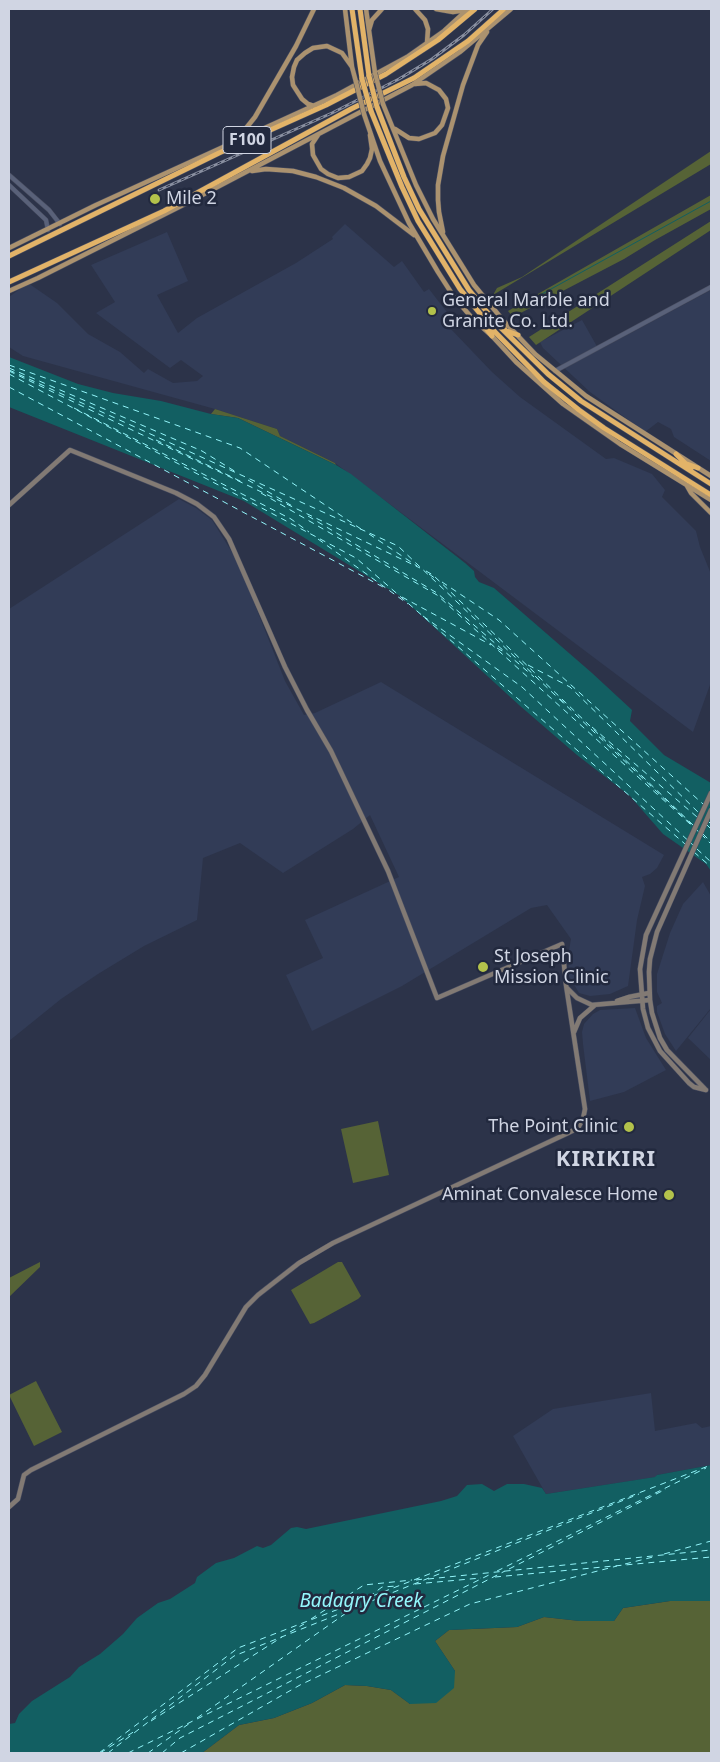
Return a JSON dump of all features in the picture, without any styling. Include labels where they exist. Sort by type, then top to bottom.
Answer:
[{"type":"highway","points":[[352,9],[362,79],[370,111],[402,188],[446,269],[495,334]]},
{"type":"highway","points":[[360,9],[369,76],[404,177],[419,208],[469,290],[501,325],[511,339],[548,374],[581,401],[711,484]]},
{"type":"highway","name":"F100","points":[[9,256],[76,224],[103,208],[326,105],[386,74],[438,40],[475,9]]},
{"type":"highway","name":"F100","points":[[9,282],[164,211],[351,109],[414,78],[468,41],[504,9]]},
{"type":"highway","points":[[478,312],[482,323]]},
{"type":"highway","points":[[472,318],[482,323],[495,334],[544,382],[579,410],[604,428],[711,495]]},
{"type":"highway","points":[[495,334],[501,325]]},
{"type":"highway","points":[[501,325],[518,335]]},
{"type":"highway","points":[[676,454],[696,474]]},
{"type":"highway","points":[[675,461],[698,468]]},
{"type":"main road","points":[[223,148],[247,127],[255,117],[296,46],[314,9]]},
{"type":"main road","points":[[345,9],[352,67],[370,131],[397,200],[417,238],[454,297],[472,318],[495,334],[516,362],[564,404],[620,444],[711,500]]},
{"type":"main road","points":[[366,9],[375,73],[391,125],[424,201],[474,285],[501,325],[518,335],[555,371],[586,396],[711,476]]},
{"type":"main road","points":[[369,32],[372,20],[382,9]]},
{"type":"main road","points":[[415,9],[425,20],[428,29],[427,43]]},
{"type":"main road","points":[[436,9],[453,12],[468,9]]},
{"type":"main road","points":[[9,248],[337,95],[407,57],[444,31],[468,9]]},
{"type":"main road","points":[[9,291],[100,247],[412,85],[460,52],[511,9]]},
{"type":"main road","points":[[448,243],[441,224],[438,200],[438,185],[443,156],[455,108],[474,56],[481,40],[496,22]]},
{"type":"main road","points":[[314,106],[302,99],[293,85],[292,77],[298,60],[313,48],[327,46],[342,53],[352,67]]},
{"type":"main road","points":[[391,125],[402,135],[419,139],[435,133],[442,125],[448,108],[446,99],[439,90],[426,84],[412,85]]},
{"type":"main road","points":[[321,132],[315,137],[312,144],[312,155],[321,169],[328,174],[338,178],[349,178],[362,170],[370,158],[372,149],[370,131]]},
{"type":"main road","points":[[241,174],[266,169],[293,171],[316,177],[344,188],[376,206],[417,238]]},
{"type":"main road","points":[[9,505],[70,450],[176,493],[214,517],[229,539],[285,667],[330,751],[388,871],[436,998],[562,944],[566,985],[585,1109],[583,1119],[578,1128],[333,1243],[299,1263],[258,1295],[246,1307],[205,1376],[196,1386],[184,1394],[31,1470],[22,1478],[16,1502],[9,1507]]},
{"type":"main road","points":[[686,485],[691,493],[711,513]]},
{"type":"main road","points":[[711,792],[652,922],[642,951],[640,969],[641,994],[648,1028],[660,1052],[689,1083],[694,1087],[706,1090],[667,1050],[656,1027],[649,993],[650,959],[653,945],[663,916],[711,810]]},
{"type":"main road","points":[[566,985],[577,998],[589,1004],[597,1005]]},
{"type":"main road","points":[[616,1002],[649,993]]},
{"type":"main road","points":[[574,1033],[580,1018],[592,1006],[616,1002],[650,1000]]},
{"type":"street","points":[[9,174],[49,210],[60,224]]},
{"type":"street","points":[[9,185],[46,220],[48,230]]},
{"type":"street","points":[[555,371],[711,287]]},
{"type":"shaded area","points":[[711,151],[711,164],[493,295],[497,288],[522,277]]},
{"type":"shaded area","points":[[711,195],[711,209],[624,259],[513,317],[508,311]]},
{"type":"shaded area","points":[[711,221],[711,230],[536,345],[529,337]]},
{"type":"shaded area","points":[[345,224],[394,267],[402,261],[424,292],[429,289],[453,320],[449,327],[492,372],[520,397],[606,459],[614,458],[652,474],[665,490],[662,497],[696,531],[711,574],[711,682],[693,732],[335,463],[280,436],[277,429],[215,409],[23,356],[9,347],[9,297],[28,283],[57,303],[88,334],[120,352],[144,373],[148,369],[173,383],[197,381],[203,376],[181,360],[170,368],[96,313],[115,302],[91,265],[167,232],[188,281],[157,295],[178,333],[197,318],[296,263],[333,239],[332,237]]},
{"type":"shaded area","points":[[711,290],[711,461],[674,437],[671,429],[658,422],[645,432],[590,392],[543,348],[540,342],[582,320],[599,350]]},
{"type":"shaded area","points":[[215,409],[277,429],[280,436],[336,465],[238,418],[211,414]]},
{"type":"shaded area","points":[[179,499],[196,508],[212,520],[238,562],[285,681],[304,715],[315,713],[381,682],[664,855],[657,868],[650,874],[642,877],[645,886],[637,920],[628,986],[610,994],[590,996],[579,993],[569,976],[568,956],[571,939],[547,905],[531,908],[402,986],[312,1031],[286,975],[323,958],[305,920],[399,877],[370,815],[353,829],[283,873],[240,843],[203,858],[197,920],[144,946],[98,974],[61,999],[9,1041],[9,609]]},
{"type":"shaded area","points":[[703,882],[711,896],[711,1008],[676,1051],[665,1034],[657,1012],[657,1006],[662,1003],[657,992],[657,974],[670,933],[683,904]]},
{"type":"shaded area","points":[[635,1008],[646,1038],[666,1070],[624,1092],[590,1101],[582,1032],[584,1024],[593,1014],[600,1010]]},
{"type":"shaded area","points":[[711,1009],[711,1060],[688,1038]]},
{"type":"shaded area","points":[[378,1121],[389,1175],[353,1183],[341,1129]]},
{"type":"shaded area","points":[[40,1262],[40,1267],[9,1297],[9,1278]]},
{"type":"shaded area","points":[[338,1262],[342,1262],[361,1296],[310,1324],[291,1290]]},
{"type":"shaded area","points":[[36,1381],[62,1432],[34,1446],[9,1395]]},
{"type":"shaded area","points":[[651,1393],[655,1431],[696,1423],[702,1428],[711,1426],[711,1465],[657,1475],[656,1477],[546,1494],[513,1436],[553,1409]]},
{"type":"shaded area","points":[[670,1601],[711,1601],[711,1753],[202,1753],[239,1725],[274,1718],[312,1703],[345,1685],[391,1690],[410,1704],[455,1671],[435,1641],[449,1630],[517,1627],[544,1617],[580,1621],[614,1621],[623,1608]]},
{"type":"water","points":[[9,357],[78,384],[113,393],[161,401],[211,414],[238,418],[351,474],[465,563],[474,571],[475,577],[479,582],[494,588],[592,673],[632,710],[630,721],[664,755],[711,783],[711,871],[706,864],[663,834],[630,796],[577,755],[519,705],[400,596],[244,501],[9,407]]},
{"type":"water","name":"Badagry Creek","points":[[711,1465],[711,1601],[670,1601],[623,1608],[614,1621],[580,1621],[544,1617],[517,1627],[449,1630],[435,1641],[455,1671],[454,1688],[436,1703],[410,1704],[391,1690],[345,1685],[312,1703],[274,1718],[239,1725],[202,1753],[9,1753],[9,1724],[15,1723],[19,1714],[32,1701],[70,1677],[79,1667],[100,1654],[123,1634],[137,1618],[158,1603],[170,1599],[195,1583],[197,1577],[216,1563],[234,1558],[257,1546],[263,1548],[271,1545],[291,1528],[306,1529],[441,1501],[457,1496],[467,1485],[482,1484],[494,1491],[507,1484],[524,1484],[542,1488],[546,1494],[655,1477],[657,1475]]},
{"type":"waterway","points":[[522,305],[711,201]]},
{"type":"ferry route","points":[[9,365],[240,448],[361,529]]},
{"type":"ferry route","points":[[9,368],[202,451],[236,472]]},
{"type":"ferry route","points":[[9,370],[398,546],[693,826]]},
{"type":"ferry route","points":[[9,371],[420,568]]},
{"type":"ferry route","points":[[9,374],[356,558],[685,844]]},
{"type":"ferry route","points":[[9,387],[383,587]]},
{"type":"ferry route","points":[[74,408],[291,519],[309,532]]},
{"type":"ferry route","points":[[156,440],[242,482]]},
{"type":"ferry route","points":[[248,480],[294,507]]},
{"type":"ferry route","points":[[261,493],[437,595],[700,833]]},
{"type":"ferry route","points":[[308,516],[437,593],[534,677]]},
{"type":"ferry route","points":[[369,534],[417,566]]},
{"type":"ferry route","points":[[318,539],[408,604]]},
{"type":"ferry route","points":[[426,571],[433,575],[694,826]]},
{"type":"ferry route","points":[[429,574],[436,579]]},
{"type":"ferry route","points":[[442,582],[499,620],[703,804]]},
{"type":"ferry route","points":[[402,597],[491,645]]},
{"type":"ferry route","points":[[423,616],[522,687],[694,846]]},
{"type":"ferry route","points":[[497,648],[504,652]]},
{"type":"ferry route","points":[[528,665],[570,687],[699,813]]},
{"type":"ferry route","points":[[560,699],[568,706]]},
{"type":"ferry route","points":[[592,727],[697,817]]},
{"type":"ferry route","points":[[708,821],[711,824]]},
{"type":"ferry route","points":[[706,824],[711,829]]},
{"type":"ferry route","points":[[701,834],[711,844]]},
{"type":"ferry route","points":[[703,834],[711,842]]},
{"type":"ferry route","points":[[697,849],[711,862]]},
{"type":"ferry route","points":[[694,852],[711,867]]},
{"type":"ferry route","points":[[99,1753],[238,1648],[711,1465]]},
{"type":"ferry route","points":[[497,1571],[706,1468]]},
{"type":"ferry route","points":[[509,1569],[666,1489]]},
{"type":"ferry route","points":[[108,1753],[234,1656],[639,1494]]},
{"type":"ferry route","points":[[664,1554],[711,1541]]},
{"type":"ferry route","points":[[428,1579],[711,1550]]},
{"type":"ferry route","points":[[625,1564],[653,1557]]},
{"type":"ferry route","points":[[495,1577],[711,1557]]},
{"type":"ferry route","points":[[181,1753],[300,1685],[470,1604],[617,1566]]},
{"type":"ferry route","points":[[162,1753],[180,1738],[505,1571]]},
{"type":"ferry route","points":[[128,1753],[493,1573]]},
{"type":"ferry route","points":[[415,1584],[481,1578]]},
{"type":"ferry route","points":[[416,1580],[424,1579]]},
{"type":"ferry route","points":[[311,1619],[364,1585],[412,1580]]},
{"type":"ferry route","points":[[369,1597],[382,1587],[397,1586]]},
{"type":"ferry route","points":[[354,1607],[363,1600]]},
{"type":"ferry route","points":[[197,1718],[349,1611]]},
{"type":"ferry route","points":[[290,1632],[304,1624]]},
{"type":"ferry route","points":[[151,1721],[282,1637]]},
{"type":"ferry route","points":[[148,1753],[190,1723]]},
{"type":"ferry route","points":[[100,1753],[135,1731]]},
{"type":"railway","points":[[159,190],[332,113],[399,79],[432,59],[464,35],[493,9]]},
{"type":"place","name":"Mile 2","points":[[155,199]]},
{"type":"place","name":"General Marble and Granite Co. Ltd.","points":[[432,311]]},
{"type":"place","name":"St Joseph Mission Clinic","points":[[483,967]]},
{"type":"place","name":"The Point Clinic","points":[[629,1127]]},
{"type":"place","name":"Aminat Convalesce Home","points":[[669,1195]]},
{"type":"district","name":"KIRIKIRI","points":[[606,1160]]}]
